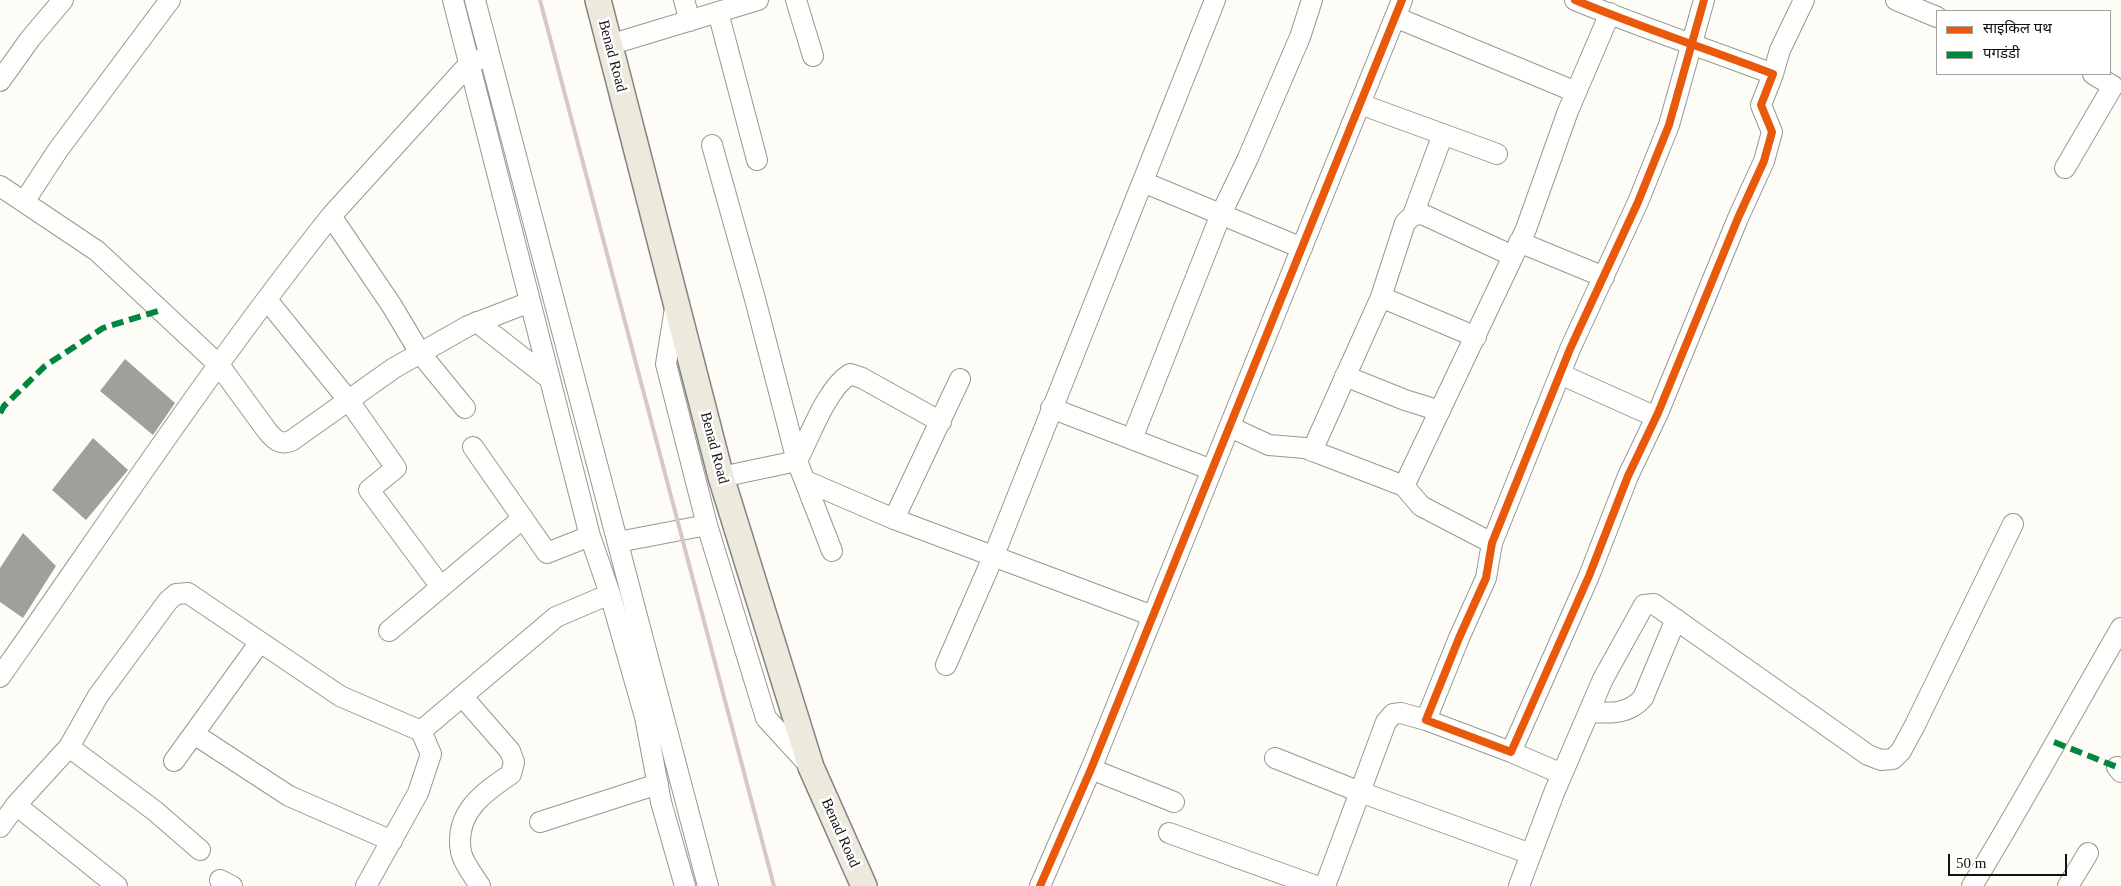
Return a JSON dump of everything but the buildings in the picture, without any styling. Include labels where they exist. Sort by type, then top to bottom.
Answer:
[{"type":"main road","name":"Benad Road","points":[[598,0],[721,478],[810,767],[864,886]]},
{"type":"street","points":[[0,81],[30,39],[63,0]]},
{"type":"street","points":[[24,202],[58,150],[170,0]]},
{"type":"street","points":[[453,0],[470,63],[484,127],[516,238],[530,302],[590,536],[610,594],[645,717],[680,885]]},
{"type":"street","points":[[476,0],[708,886]]},
{"type":"street","points":[[684,0],[690,21]]},
{"type":"street","points":[[609,45],[758,0]]},
{"type":"street","points":[[796,0],[813,56]]},
{"type":"street","points":[[946,665],[994,555],[1214,0]]},
{"type":"street","points":[[1132,438],[1221,214],[1248,158],[1296,46],[1312,0]]},
{"type":"street","points":[[1575,0],[1605,8],[1691,44],[1773,74]]},
{"type":"street","points":[[1426,720],[1459,638],[1486,578],[1492,544],[1560,374],[1638,202],[1669,125],[1704,0]]},
{"type":"street","points":[[1511,752],[1589,576],[1628,476],[1656,417],[1738,218],[1764,161],[1772,132],[1761,105],[1780,50],[1804,0]]},
{"type":"street","points":[[1896,0],[1936,17]]},
{"type":"street","points":[[1404,486],[1516,249],[1576,92],[1605,8]]},
{"type":"street","points":[[1040,886],[1091,769],[1399,9],[1576,92]]},
{"type":"street","points":[[718,12],[757,160]]},
{"type":"street","points":[[0,677],[219,365],[331,216],[470,63],[490,56]]},
{"type":"street","points":[[2065,168],[2117,88],[2095,75]]},
{"type":"street","points":[[1360,104],[1497,154]]},
{"type":"street","points":[[1312,451],[1381,296],[1405,223],[1413,215],[1443,134]]},
{"type":"street","points":[[712,145],[755,298],[797,460],[832,551]]},
{"type":"street","points":[[1142,182],[1302,248]]},
{"type":"street","points":[[0,186],[97,251],[219,365],[276,441],[285,443],[291,441],[394,368],[420,353],[477,322],[530,302]]},
{"type":"street","points":[[1413,215],[1422,214],[1516,249],[1604,277]]},
{"type":"street","points":[[331,216],[392,306],[420,353],[465,408]]},
{"type":"street","points":[[1381,296],[1476,337]]},
{"type":"street","points":[[267,300],[349,401],[396,468],[369,490],[441,587]]},
{"type":"street","points":[[676,301],[666,364],[707,525],[766,718],[810,767]]},
{"type":"street","points":[[477,322],[550,379]]},
{"type":"street","points":[[721,478],[797,460],[832,393],[841,379],[850,374],[862,378],[941,422]]},
{"type":"street","points":[[1560,374],[1656,417]]},
{"type":"street","points":[[1344,376],[1405,400],[1440,411]]},
{"type":"street","points":[[894,520],[960,379]]},
{"type":"street","points":[[1051,408],[1212,470]]},
{"type":"street","points":[[1230,427],[1269,445],[1312,451],[1404,486],[1421,506],[1492,544]]},
{"type":"street","points":[[473,447],[547,554],[590,536]]},
{"type":"street","points":[[806,481],[894,520],[994,555],[1153,616]]},
{"type":"street","points":[[389,631],[523,518]]},
{"type":"street","points":[[1520,886],[1530,854],[1562,774],[1603,679],[1644,605],[1654,604],[1868,755],[1881,760],[1893,759],[1900,751],[1915,725],[2013,524]]},
{"type":"street","points":[[618,542],[707,525]]},
{"type":"street","points":[[0,827],[16,805],[69,747],[98,696],[136,641],[168,600],[176,594],[188,593],[340,696],[421,731],[431,754],[418,794],[366,886]]},
{"type":"street","points":[[421,731],[556,617],[610,594]]},
{"type":"street","points":[[1589,712],[1613,714],[1636,706],[1643,698],[1676,619]]},
{"type":"street","points":[[1972,886],[2020,808],[2054,742],[2121,628]]},
{"type":"street","points":[[174,761],[260,642]]},
{"type":"street","points":[[462,696],[510,750],[514,762],[511,774],[489,789],[470,808],[464,818],[461,853],[480,886]]},
{"type":"street","points":[[1325,886],[1386,722],[1393,714],[1401,713],[1426,720],[1511,752],[1562,774]]},
{"type":"street","points":[[194,734],[289,796],[392,841]]},
{"type":"street","points":[[69,747],[154,811],[200,850]]},
{"type":"street","points":[[1275,758],[1360,792],[1530,854]]},
{"type":"street","points":[[1091,769],[1174,802]]},
{"type":"street","points":[[540,822],[658,784]]},
{"type":"street","points":[[16,805],[117,886]]},
{"type":"street","points":[[1169,833],[1316,886]]},
{"type":"street","points":[[2068,886],[2088,853]]},
{"type":"railway","points":[[540,0],[774,886]]},
{"type":"marked path","points":[[0,413],[4,406],[45,366],[103,328],[161,310]]},
{"type":"marked path","points":[[2054,742],[2117,767]]},
{"type":"cycle path","points":[[1040,886],[1091,769],[1402,0]]},
{"type":"cycle path","points":[[1575,0],[1649,29],[1674,38],[1698,47],[1773,74],[1761,105],[1772,132],[1764,161],[1738,218],[1658,413],[1628,476],[1589,576],[1511,752],[1426,720],[1459,638],[1486,578],[1492,543],[1570,349],[1638,202],[1669,125],[1704,0]]}]
